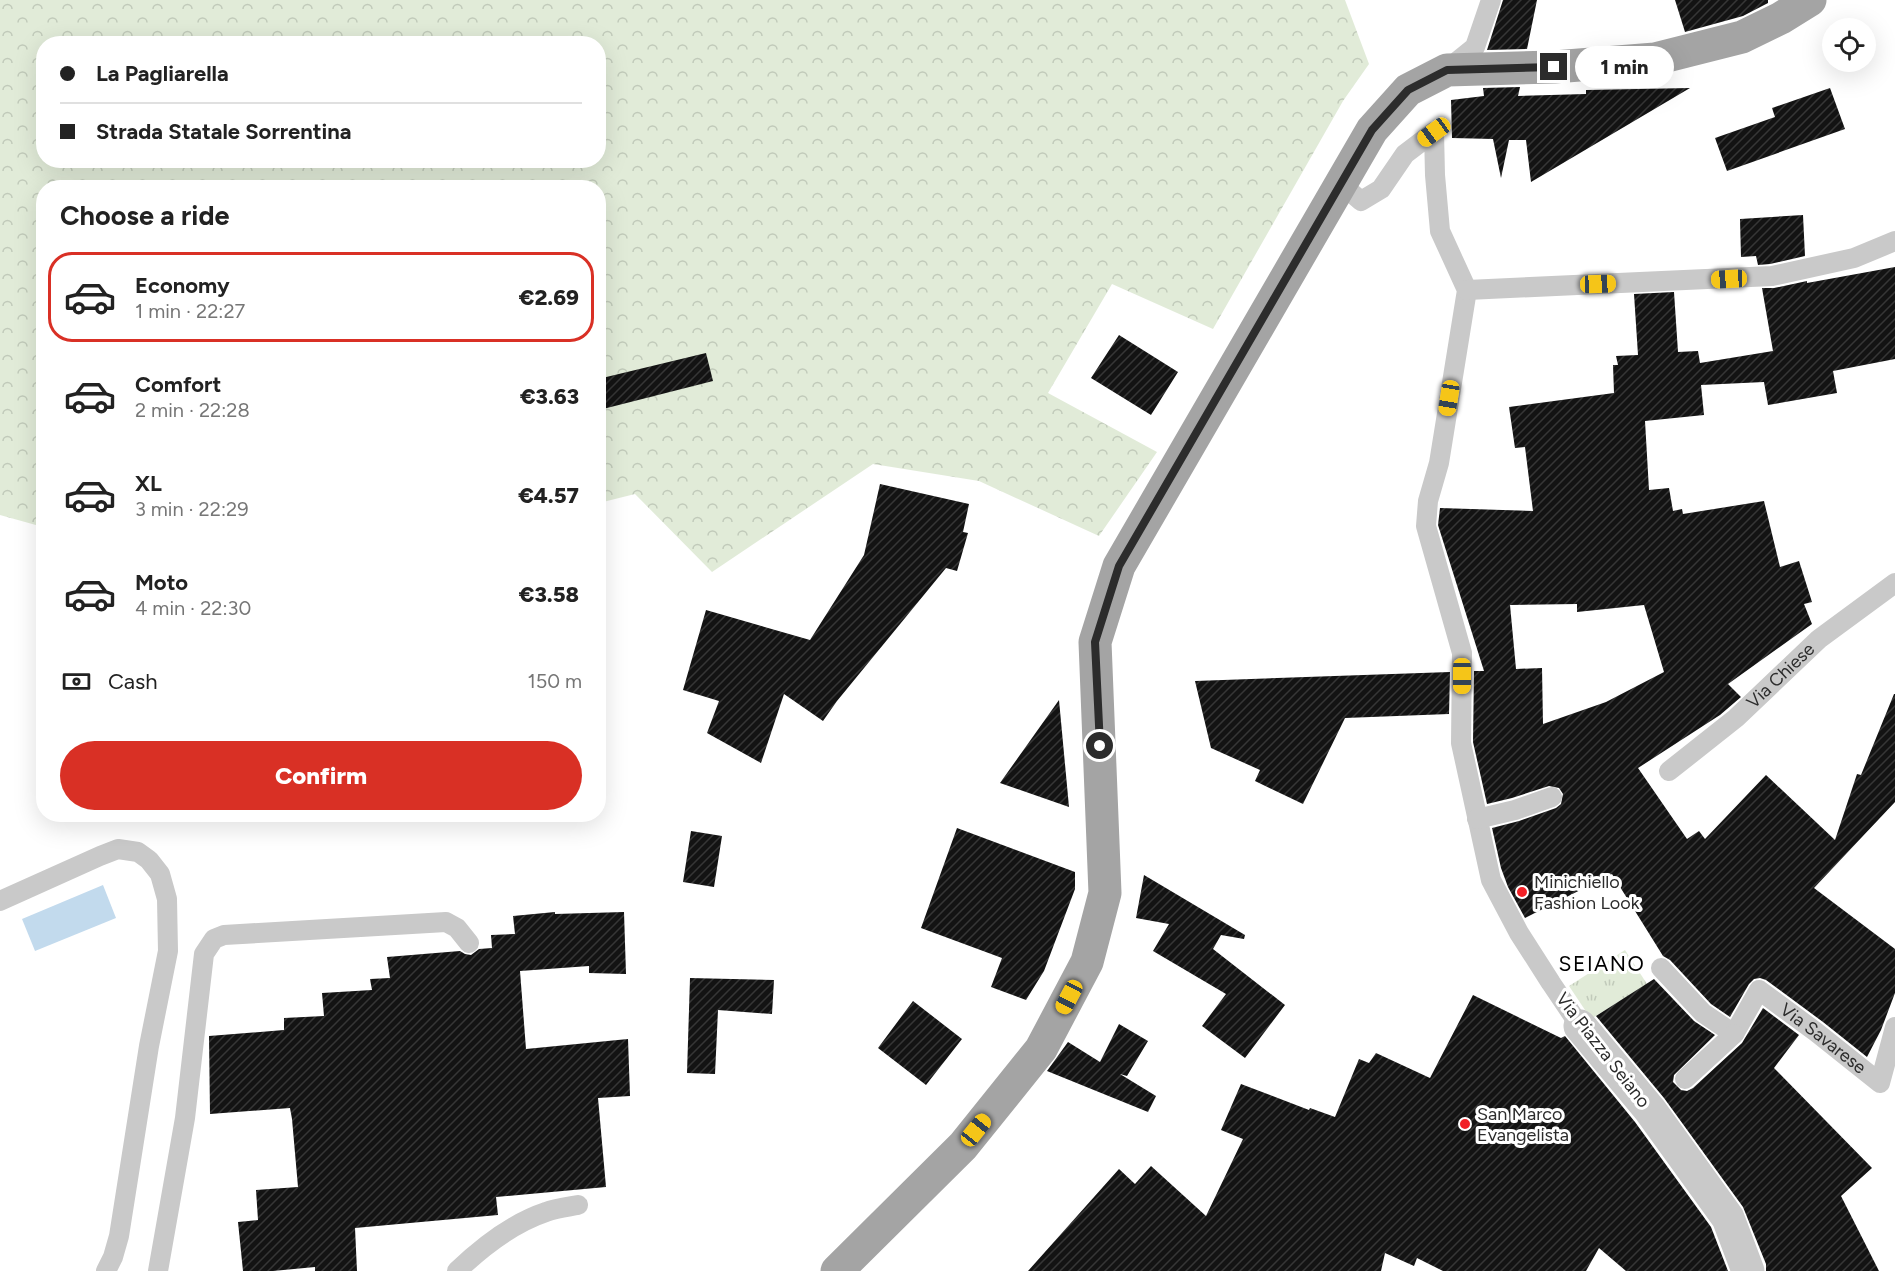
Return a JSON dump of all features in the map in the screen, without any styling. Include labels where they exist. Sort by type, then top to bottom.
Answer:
[{"type":"main road","points":[[837,1271],[963,1146],[1041,1049],[1087,962],[1105,893],[1095,642],[1119,566],[1372,130],[1408,90],[1447,70],[1554,67],[1655,59],[1742,37],[1810,0]]},
{"type":"street","name":"Via Piazza Seiano","points":[[1580,1026],[1655,1106],[1728,1218],[1748,1271]]},
{"type":"lane","points":[[1447,70],[1475,47],[1491,0]]},
{"type":"lane","points":[[1340,183],[1361,201],[1381,189],[1405,154],[1434,132],[1440,231],[1467,290],[1772,276],[1854,258],[1895,241]]},
{"type":"lane","name":"Via Piazza Seiano","points":[[1467,290],[1439,463],[1428,501],[1426,526],[1462,653],[1461,743],[1491,880],[1519,933],[1580,1026]]},
{"type":"lane","name":"Via Chiese","points":[[1669,771],[1736,718],[1819,639],[1895,583]]},
{"type":"lane","points":[[1477,819],[1515,810],[1552,797]]},
{"type":"lane","points":[[0,901],[118,849],[138,852],[149,860],[160,874],[168,899],[168,951],[149,1046],[119,1236],[106,1271]]},
{"type":"lane","points":[[158,1271],[185,1118],[204,954],[214,939],[224,935],[446,922],[457,928],[469,943]]},
{"type":"lane","points":[[1661,968],[1703,1013],[1734,1034]]},
{"type":"lane","name":"Via Savarese","points":[[1685,1079],[1734,1034],[1759,990],[1880,1083],[1895,1027]]},
{"type":"lane","points":[[457,1271],[478,1251],[513,1228],[546,1212],[578,1205]]},
{"type":"green space","points":[[0,0],[1345,0],[1369,64],[1343,101],[1213,329],[1112,284],[1048,393],[1157,452],[1099,536],[979,481],[873,464],[712,572],[635,494],[606,501],[606,180],[36,180],[36,525],[0,515]]},
{"type":"green space","points":[[1625,950],[1647,984],[1591,1019],[1569,986]]},
{"type":"water","points":[[103,885],[116,918],[35,951],[22,919]]},
{"type":"building","points":[[1503,0],[1537,0],[1527,49],[1487,50]]},
{"type":"building","points":[[1675,0],[1768,0],[1768,3],[1743,16],[1685,32]]},
{"type":"building","points":[[1520,87],[1518,96],[1586,94],[1586,90],[1690,88],[1531,182],[1526,140],[1509,140],[1501,178],[1493,139],[1452,138],[1451,100],[1484,96],[1483,88]]},
{"type":"building","points":[[1830,88],[1845,129],[1727,171],[1715,138],[1775,117],[1772,108]]},
{"type":"building","points":[[1803,215],[1805,256],[1758,265],[1756,256],[1741,257],[1740,219]]},
{"type":"building","points":[[1895,267],[1895,359],[1833,371],[1837,393],[1768,405],[1764,382],[1701,385],[1704,415],[1645,421],[1649,490],[1669,488],[1673,511],[1682,509],[1683,514],[1764,501],[1780,567],[1799,561],[1812,602],[1804,604],[1812,624],[1728,684],[1741,697],[1720,715],[1638,768],[1687,839],[1699,831],[1705,839],[1766,775],[1835,840],[1857,774],[1861,775],[1895,694],[1895,802],[1814,888],[1895,949],[1895,993],[1881,1030],[1867,1057],[1766,980],[1754,979],[1749,984],[1730,1017],[1711,1004],[1670,960],[1663,956],[1612,874],[1525,918],[1508,887],[1501,868],[1492,828],[1556,808],[1561,804],[1563,794],[1559,788],[1549,786],[1487,804],[1473,742],[1474,671],[1484,671],[1438,525],[1440,508],[1533,511],[1525,447],[1515,448],[1509,407],[1614,393],[1613,365],[1618,365],[1616,356],[1638,355],[1634,294],[1674,292],[1678,352],[1698,351],[1700,363],[1773,351],[1762,288],[1774,288],[1807,281],[1807,283]],"holes":[[[1577,604],[1577,612],[1644,605],[1664,672],[1606,702],[1543,724],[1542,668],[1516,669],[1510,605]]]},
{"type":"building","points":[[1119,335],[1178,372],[1151,415],[1091,378]]},
{"type":"building","points":[[706,353],[713,381],[606,408],[606,377]]},
{"type":"building","points":[[880,484],[969,504],[963,532],[968,533],[957,571],[946,568],[823,721],[784,694],[761,763],[707,733],[719,701],[683,690],[706,610],[810,640],[864,555]]},
{"type":"building","points":[[1450,672],[1449,714],[1345,718],[1303,804],[1255,781],[1260,770],[1211,748],[1195,681]]},
{"type":"building","points":[[1059,700],[1069,807],[1000,783]]},
{"type":"building","points":[[957,828],[1075,872],[1075,889],[1044,971],[1026,1000],[991,987],[1002,958],[921,928]]},
{"type":"building","points":[[691,831],[722,836],[714,887],[683,882]]},
{"type":"building","points":[[1144,875],[1245,935],[1244,939],[1221,935],[1213,949],[1285,1005],[1245,1058],[1202,1026],[1226,994],[1153,951],[1169,924],[1136,918]]},
{"type":"building","points":[[555,912],[555,914],[624,912],[626,974],[589,973],[589,966],[520,971],[526,1049],[628,1039],[630,1096],[598,1098],[606,1187],[496,1197],[498,1215],[355,1228],[357,1271],[315,1271],[315,1267],[243,1271],[238,1222],[258,1220],[256,1190],[298,1187],[292,1119],[290,1108],[210,1114],[209,1036],[284,1030],[284,1018],[324,1016],[322,993],[372,990],[370,979],[390,978],[387,957],[460,951],[471,955],[479,949],[492,948],[491,935],[515,934],[513,916]]},
{"type":"building","points":[[690,978],[774,980],[772,1014],[718,1010],[715,1074],[687,1073]]},
{"type":"building","points":[[1654,979],[1694,1021],[1715,1035],[1674,1075],[1673,1082],[1681,1090],[1687,1091],[1693,1088],[1742,1043],[1763,1008],[1799,1035],[1774,1068],[1872,1168],[1841,1196],[1879,1271],[1766,1271],[1766,1264],[1743,1207],[1664,1098],[1596,1016]]},
{"type":"building","points":[[1473,995],[1561,1038],[1565,1036],[1635,1122],[1711,1227],[1728,1271],[1626,1271],[1599,1248],[1586,1271],[1443,1271],[1417,1258],[1414,1266],[1385,1253],[1381,1271],[1028,1271],[1119,1169],[1135,1184],[1151,1166],[1206,1216],[1243,1139],[1221,1130],[1241,1084],[1309,1110],[1310,1108],[1335,1117],[1359,1059],[1369,1063],[1376,1053],[1430,1078]]},
{"type":"building","points":[[913,1001],[962,1039],[926,1085],[878,1048]]},
{"type":"building","points":[[1119,1024],[1148,1041],[1127,1076],[1120,1074],[1156,1096],[1148,1112],[1047,1071],[1068,1042],[1100,1062]]},
{"type":"place","name":"Minichiello Fashion Look","points":[[1522,892]]},
{"type":"place","name":"San Marco Evangelista","points":[[1465,1124]]},
{"type":"district","name":"SEIANO","points":[[1602,963]]},
{"type":"route","points":[[1100,746],[1095,642],[1119,566],[1372,130],[1408,90],[1447,70],[1554,67]]}]
